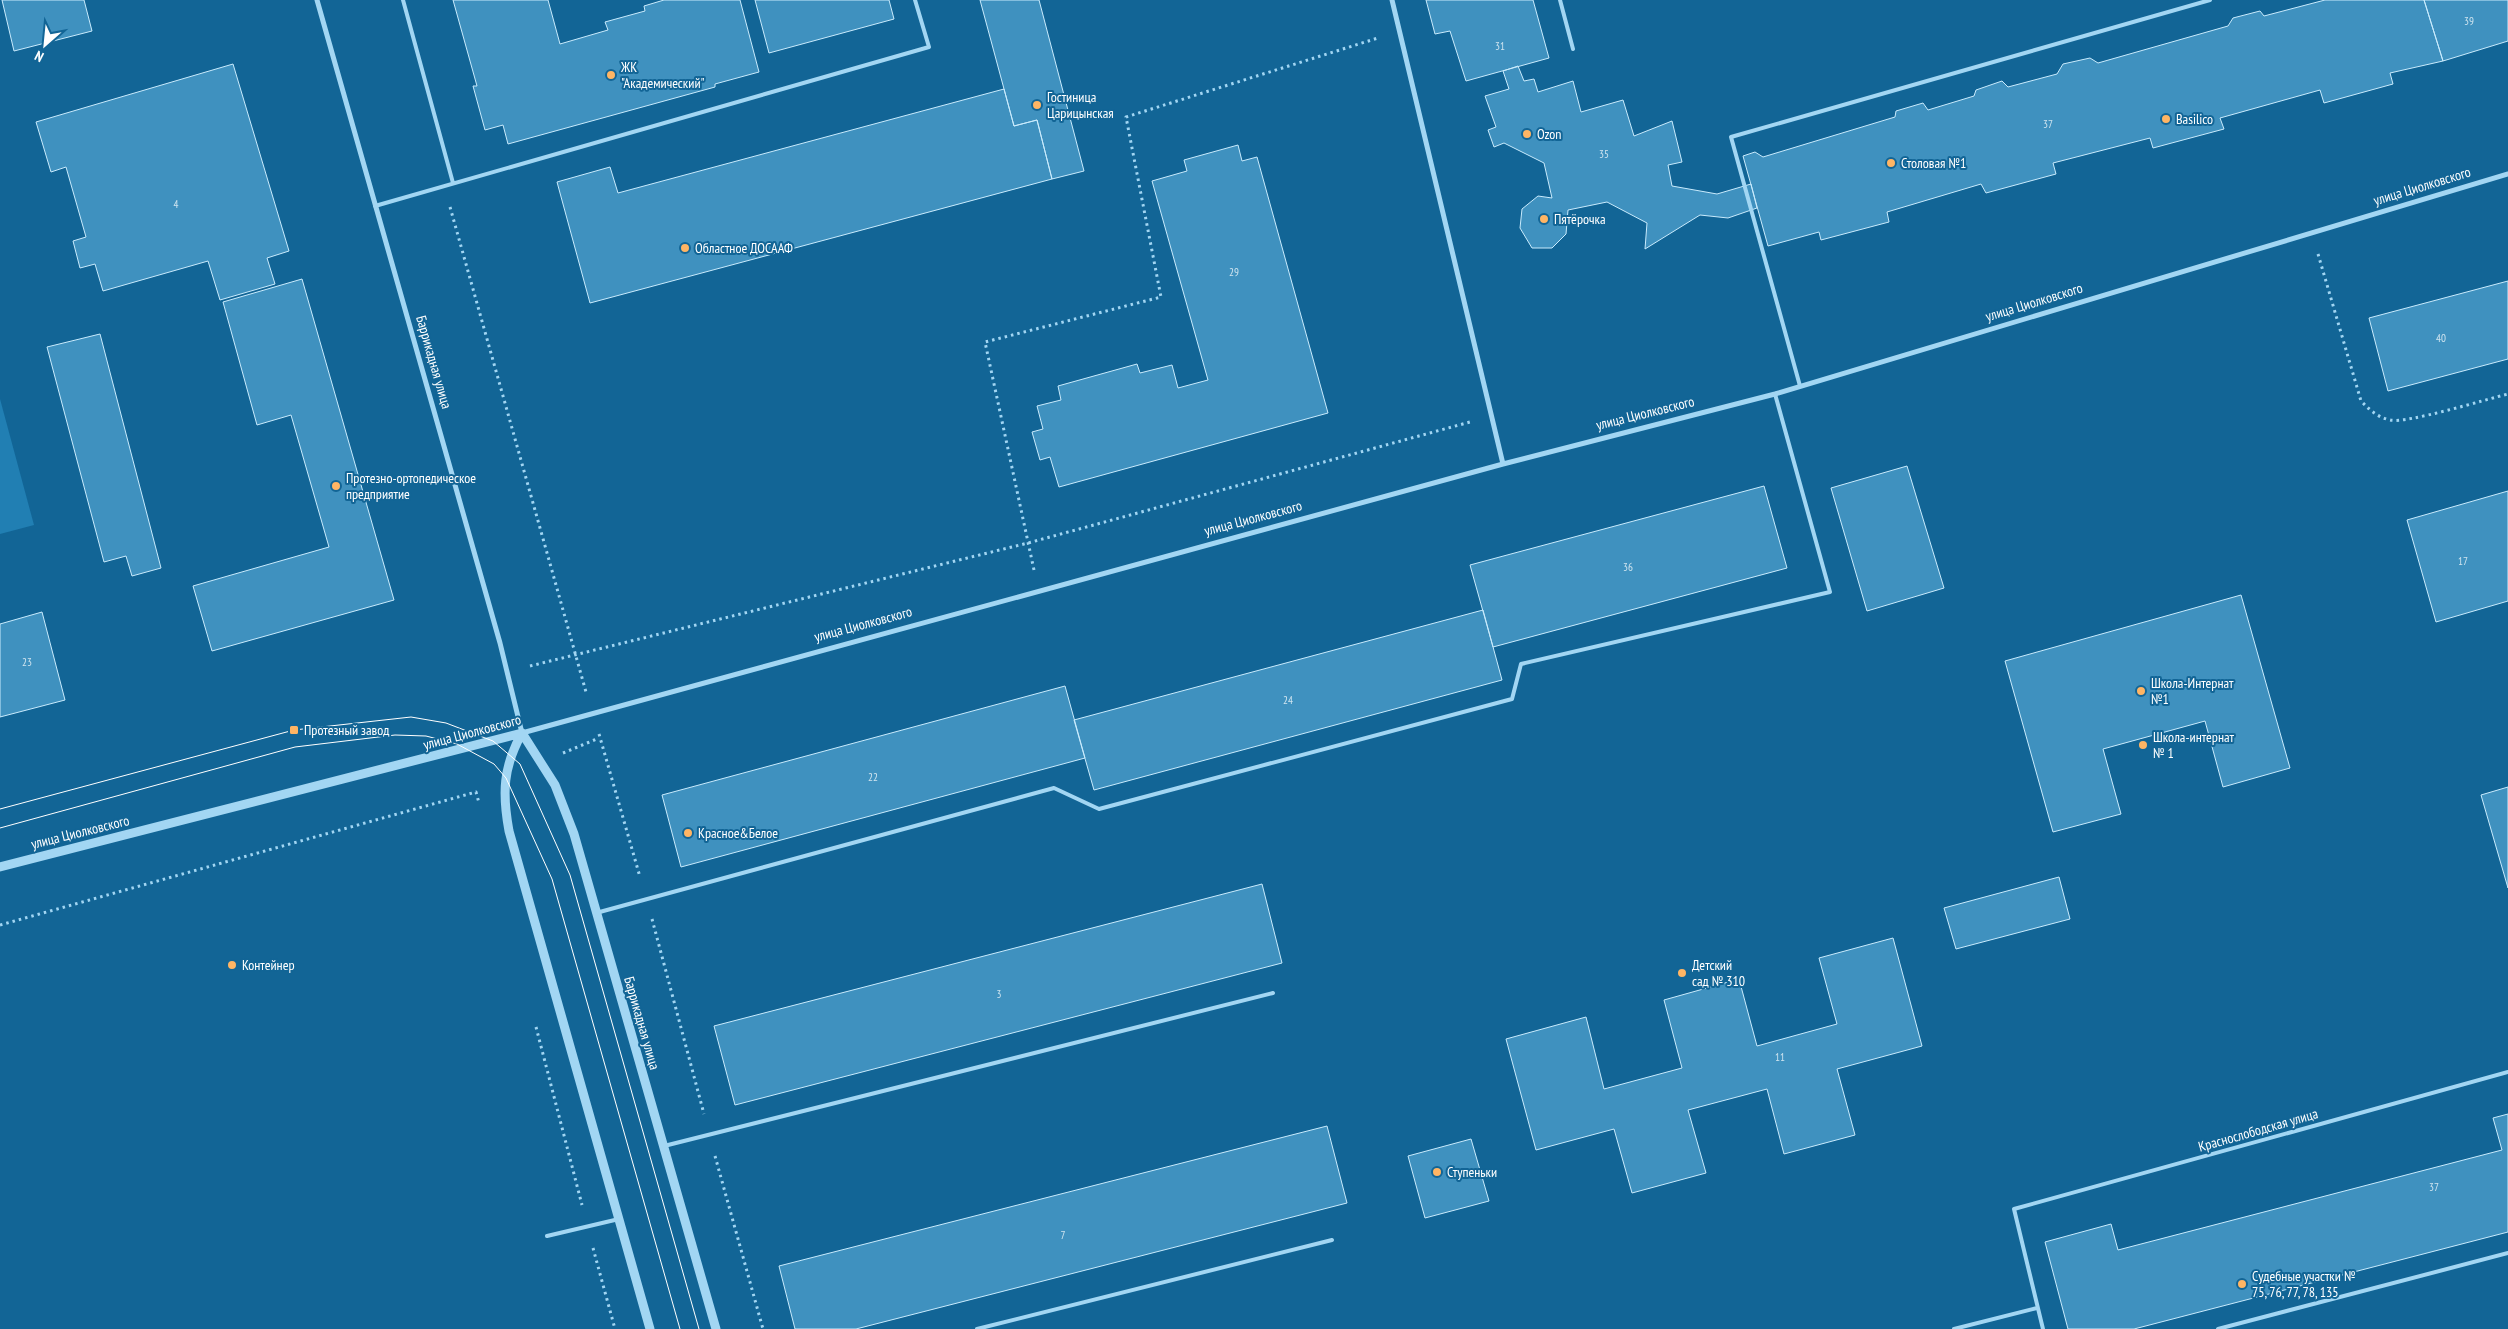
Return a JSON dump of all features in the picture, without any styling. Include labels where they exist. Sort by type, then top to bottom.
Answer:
[{"type":"street","name":"Баррикадная улица","points":[[317,0],[507,672],[522,733],[555,785],[574,834],[716,1329]]},
{"type":"street","points":[[1392,0],[1504,464]]},
{"type":"street","name":"улица Циолковского","points":[[0,867],[522,733],[592,712],[1504,464],[1775,394],[2508,174]]},
{"type":"street","points":[[522,733],[510,756],[506,778],[504,804],[508,831],[650,1329]]},
{"type":"lane","points":[[402,0],[453,183]]},
{"type":"lane","points":[[375,206],[929,47],[915,0]]},
{"type":"lane","points":[[1560,0],[1573,50]]},
{"type":"lane","points":[[1800,386],[1731,137],[2210,0]]},
{"type":"lane","points":[[596,913],[1054,788],[1099,809],[1512,699],[1521,664],[1830,592],[1775,394]]},
{"type":"lane","points":[[664,1146],[1273,993]]},
{"type":"lane","name":"Краснослободская улица","points":[[2037,1308],[2014,1209],[2508,1072]]},
{"type":"lane","points":[[547,1236],[619,1219]]},
{"type":"lane","points":[[977,1329],[1332,1240]]},
{"type":"lane","points":[[2218,1329],[2508,1253]]},
{"type":"lane","points":[[1954,1329],[2037,1308],[2043,1329]]},
{"type":"path","points":[[1038,591],[985,342],[1161,297],[1126,117],[1400,31]]},
{"type":"path","points":[[444,186],[592,712]]},
{"type":"path","points":[[2312,233],[2361,401],[2373,414],[2391,421],[2508,394]]},
{"type":"path","points":[[507,672],[1028,543],[1492,416]]},
{"type":"path","points":[[600,738],[763,1329]]},
{"type":"path","points":[[0,926],[476,792],[481,811]]},
{"type":"path","points":[[535,1023],[615,1329]]},
{"type":"shaded area","points":[[0,399],[34,525],[0,534]]},
{"type":"building","points":[[2,0],[84,0],[92,31],[14,51]]},
{"type":"building","name":"ЖК \"Академический\"","points":[[453,0],[548,0],[560,44],[608,30],[605,22],[645,11],[644,6],[664,0],[740,0],[759,72],[715,84],[715,87],[508,144],[503,125],[485,130],[473,86],[477,86]]},
{"type":"building","points":[[755,0],[889,0],[894,19],[769,53]]},
{"type":"building","name":"Гостиница Царицынская","points":[[980,0],[1039,0],[1084,171],[1052,179],[1037,120],[1014,126]]},
{"type":"building","points":[[1426,0],[1533,0],[1549,58],[1466,81],[1450,31],[1435,34]]},
{"type":"building","points":[[2325,0],[2424,0],[2443,61],[2390,73],[2393,84],[2324,103],[2320,90],[2220,118],[2224,129],[2153,148],[2150,138],[2053,163],[2056,174],[1986,193],[1981,184],[1887,212],[1889,222],[1821,240],[1819,232],[1768,246],[1743,156],[1755,152],[1763,157],[1895,117],[1896,111],[1923,103],[1928,110],[1974,96],[1976,90],[2002,81],[2008,87],[2057,74],[2063,64],[2090,58],[2098,63],[2228,26],[2233,18],[2260,11],[2264,16]]},
{"type":"building","points":[[2424,0],[2508,0],[2508,41],[2443,61]]},
{"type":"building","points":[[233,64],[289,251],[267,258],[275,284],[220,300],[208,261],[103,291],[95,264],[80,268],[73,241],[86,237],[66,167],[51,172],[36,122]]},
{"type":"building","points":[[1518,66],[1524,81],[1534,79],[1538,92],[1573,81],[1581,112],[1623,100],[1634,136],[1672,121],[1682,162],[1668,165],[1672,186],[1717,194],[1751,184],[1757,208],[1728,218],[1700,215],[1645,249],[1647,223],[1607,202],[1568,210],[1566,234],[1552,248],[1532,248],[1520,228],[1522,209],[1538,196],[1552,198],[1544,163],[1504,143],[1494,147],[1488,130],[1496,127],[1485,96],[1509,89],[1503,71]]},
{"type":"building","name":"Областное ДОСААФ","points":[[1004,89],[1014,126],[1037,120],[1052,179],[590,303],[557,182],[610,167],[618,193]]},
{"type":"building","points":[[1238,145],[1242,161],[1257,157],[1328,413],[1059,487],[1050,457],[1040,460],[1032,432],[1043,429],[1037,406],[1061,400],[1058,386],[1137,364],[1140,373],[1172,365],[1178,388],[1208,380],[1152,181],[1187,171],[1184,160]]},
{"type":"building","name":"Протезно-ортопедическое предприятие","points":[[302,279],[394,600],[212,651],[193,586],[329,547],[291,415],[257,425],[223,302]]},
{"type":"building","points":[[2508,281],[2508,359],[2388,391],[2369,318]]},
{"type":"building","points":[[100,334],[161,568],[132,576],[126,556],[104,562],[47,347]]},
{"type":"building","points":[[1907,466],[1944,588],[1867,611],[1831,488]]},
{"type":"building","points":[[1764,486],[1787,568],[1493,647],[1470,565]]},
{"type":"building","points":[[2508,491],[2508,601],[2436,622],[2407,520]]},
{"type":"building","name":"Школа-Интернат №1","points":[[2241,595],[2290,768],[2223,787],[2205,721],[2103,749],[2121,814],[2053,832],[2005,661]]},
{"type":"building","points":[[1483,610],[1502,680],[1094,790],[1074,720]]},
{"type":"building","points":[[42,612],[65,700],[0,717],[0,624]]},
{"type":"building","points":[[1065,686],[1085,758],[681,867],[662,795]]},
{"type":"building","points":[[2508,787],[2508,888],[2481,795]]},
{"type":"building","points":[[2059,877],[2070,919],[1956,949],[1944,908]]},
{"type":"building","points":[[1262,884],[1282,963],[735,1105],[714,1026]]},
{"type":"building","points":[[1893,938],[1922,1046],[1837,1069],[1855,1135],[1784,1154],[1767,1089],[1688,1110],[1706,1173],[1632,1193],[1614,1129],[1536,1150],[1506,1039],[1586,1017],[1604,1089],[1682,1068],[1664,1000],[1739,979],[1757,1046],[1837,1024],[1819,958]]},
{"type":"building","points":[[2508,1114],[2508,1232],[2134,1329],[2068,1329],[2045,1242],[2111,1224],[2118,1250],[2502,1150],[2493,1118]]},
{"type":"building","points":[[1327,1126],[1347,1203],[856,1329],[795,1329],[779,1266]]},
{"type":"building","points":[[1471,1139],[1489,1201],[1425,1218],[1408,1156]]},
{"type":"tram line","points":[[0,809],[294,730],[411,717],[446,723],[493,741],[520,764],[570,875],[699,1329]]},
{"type":"tram line","points":[[0,828],[295,747],[395,735],[426,736],[457,744],[494,764],[506,778],[552,879],[680,1329]]},
{"type":"place","name":"ЖК \"Академический\"","points":[[611,75]]},
{"type":"place","name":"Гостиница Царицынская","points":[[1037,105]]},
{"type":"place","name":"Basilico","points":[[2166,119]]},
{"type":"place","name":"Ozon","points":[[1527,134]]},
{"type":"place","name":"Столовая №1","points":[[1891,163]]},
{"type":"place","name":"Пятёрочка","points":[[1544,219]]},
{"type":"place","name":"Областное ДОСААФ","points":[[685,248]]},
{"type":"place","name":"Протезно-ортопедическое предприятие","points":[[336,486]]},
{"type":"place","name":"Школа-Интернат №1","points":[[2141,691]]},
{"type":"place","name":"Протезный завод","points":[[294,730]]},
{"type":"place","name":"Школа-интернат № 1","points":[[2143,745]]},
{"type":"place","name":"Красное&Белое","points":[[688,833]]},
{"type":"place","name":"Контейнер","points":[[232,965]]},
{"type":"place","name":"Детский сад № 310","points":[[1682,973]]},
{"type":"place","name":"Ступеньки","points":[[1437,1172]]},
{"type":"place","name":"Судебные участки № 75, 76, 77, 78, 135","points":[[2242,1284]]}]
